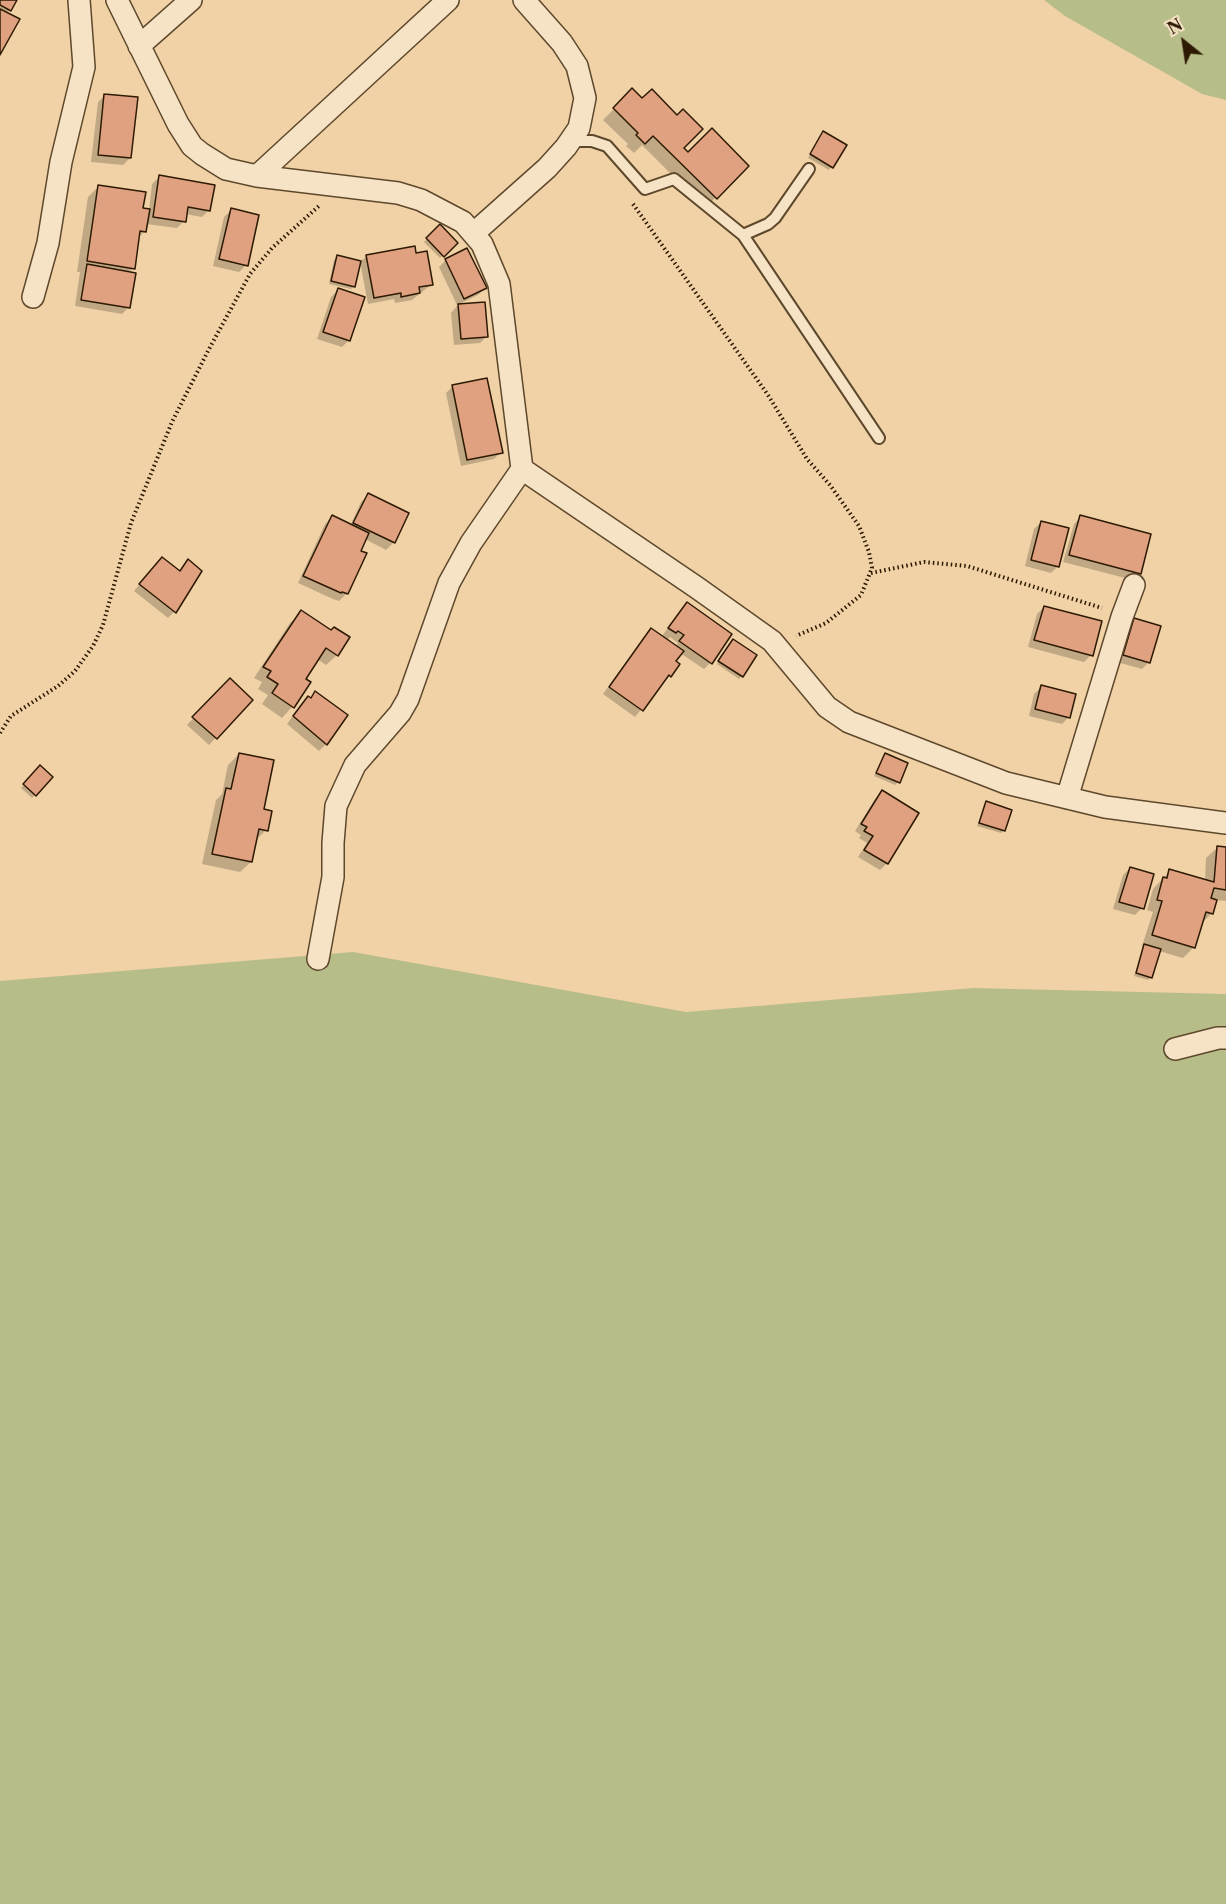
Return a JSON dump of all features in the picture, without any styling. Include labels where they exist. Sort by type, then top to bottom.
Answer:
[{"type":"street","points":[[33,297],[48,243],[62,162],[84,68],[79,0]]},
{"type":"street","points":[[117,0],[178,124],[192,146],[226,170],[256,177],[398,193],[421,200],[463,222],[474,233],[482,244],[500,284],[522,469],[471,543],[449,583],[408,699],[355,765],[336,806],[333,877],[318,959]]},
{"type":"street","points":[[140,46],[191,0]]},
{"type":"street","points":[[256,177],[448,0]]},
{"type":"street","points":[[474,233],[547,168],[579,128],[585,98],[577,66],[562,43],[524,0]]},
{"type":"street","points":[[522,469],[696,587],[774,645],[827,707],[849,722],[1006,783],[1105,807],[1226,824]]},
{"type":"street","points":[[1067,798],[1134,585]]},
{"type":"street","points":[[1175,1049],[1226,1038]]},
{"type":"lane","points":[[578,141],[592,141],[607,146],[645,189],[674,179],[743,235],[879,438]]},
{"type":"lane","points":[[743,235],[768,224],[775,218],[809,169]]},
{"type":"path","points":[[0,733],[11,716],[58,686],[75,671],[93,646],[103,626],[131,523],[172,422],[209,349],[250,273],[272,248],[318,208],[327,197],[331,185]]},
{"type":"path","points":[[626,195],[768,395],[807,459],[830,485],[859,526],[869,552],[872,568],[861,595],[826,623],[774,645]]},
{"type":"path","points":[[871,573],[924,561],[967,566],[1110,611],[1122,618]]},
{"type":"green space","points":[[1044,0],[1226,0],[1226,100],[1202,94],[1065,16]]},
{"type":"green space","points":[[353,952],[686,1012],[973,988],[1226,994],[1226,1904],[0,1904],[0,981]]},
{"type":"building","points":[[0,0],[17,0],[11,11],[0,5]]},
{"type":"building","points":[[0,9],[20,19],[0,55]]},
{"type":"building","points":[[632,88],[642,98],[652,89],[677,115],[683,109],[703,129],[684,148],[688,152],[712,128],[749,166],[717,199],[653,136],[645,144],[636,135],[638,133],[613,108]]},
{"type":"building","points":[[104,94],[138,97],[131,158],[98,155]]},
{"type":"building","points":[[823,131],[847,145],[833,168],[810,154]]},
{"type":"building","points":[[159,175],[215,185],[210,211],[188,207],[186,222],[153,217]]},
{"type":"building","points":[[98,185],[146,192],[143,208],[150,209],[146,232],[140,231],[135,269],[87,261]]},
{"type":"building","points":[[231,208],[259,215],[248,266],[219,259]]},
{"type":"building","points":[[440,224],[458,243],[444,257],[426,238]]},
{"type":"building","points":[[415,246],[416,253],[427,251],[433,285],[419,287],[420,293],[401,297],[401,293],[374,298],[366,255]]},
{"type":"building","points":[[467,248],[487,288],[464,299],[445,259]]},
{"type":"building","points":[[337,255],[361,261],[355,287],[331,281]]},
{"type":"building","points":[[87,264],[136,273],[130,308],[81,300]]},
{"type":"building","points":[[338,288],[365,297],[350,341],[323,332]]},
{"type":"building","points":[[485,302],[488,337],[461,339],[458,304]]},
{"type":"building","points":[[487,378],[503,453],[467,460],[452,385]]},
{"type":"building","points":[[368,493],[409,513],[395,543],[353,523]]},
{"type":"building","points":[[332,515],[369,533],[361,551],[367,553],[348,594],[303,576]]},
{"type":"building","points":[[1080,515],[1151,534],[1141,574],[1069,555]]},
{"type":"building","points":[[1041,521],[1069,528],[1059,567],[1031,560]]},
{"type":"building","points":[[162,557],[180,571],[188,559],[202,571],[176,613],[139,584]]},
{"type":"building","points":[[687,602],[732,634],[712,664],[679,641],[684,635],[668,628]]},
{"type":"building","points":[[1044,606],[1102,621],[1093,656],[1034,640]]},
{"type":"building","points":[[301,610],[331,630],[334,627],[350,637],[338,656],[326,648],[306,679],[311,682],[294,708],[272,693],[278,684],[267,677],[271,671],[263,667]]},
{"type":"building","points":[[1134,618],[1161,626],[1150,663],[1123,655]]},
{"type":"building","points":[[651,628],[684,651],[676,661],[680,664],[671,677],[669,675],[643,711],[609,687]]},
{"type":"building","points":[[733,639],[757,655],[743,677],[718,661]]},
{"type":"building","points":[[230,678],[253,700],[217,739],[192,717]]},
{"type":"building","points":[[1041,685],[1076,694],[1070,718],[1035,709]]},
{"type":"building","points":[[315,691],[348,715],[327,745],[293,716],[308,696],[311,698]]},
{"type":"building","points":[[239,753],[274,760],[264,809],[272,811],[268,831],[259,829],[252,862],[212,854],[226,788],[231,789]]},
{"type":"building","points":[[885,753],[908,763],[900,783],[876,773]]},
{"type":"building","points":[[40,765],[53,777],[36,796],[23,784]]},
{"type":"building","points":[[882,790],[919,813],[888,864],[864,850],[873,836],[864,831],[867,827],[861,824]]},
{"type":"building","points":[[986,801],[1012,810],[1005,831],[979,823]]},
{"type":"building","points":[[1217,846],[1226,847],[1226,890],[1214,888],[1211,898],[1217,900],[1213,914],[1206,912],[1195,948],[1152,935],[1162,901],[1157,900],[1163,877],[1167,878],[1169,869],[1214,882]]},
{"type":"building","points":[[1130,867],[1154,874],[1144,909],[1119,902]]},
{"type":"building","points":[[1144,944],[1161,949],[1152,978],[1136,973]]}]
